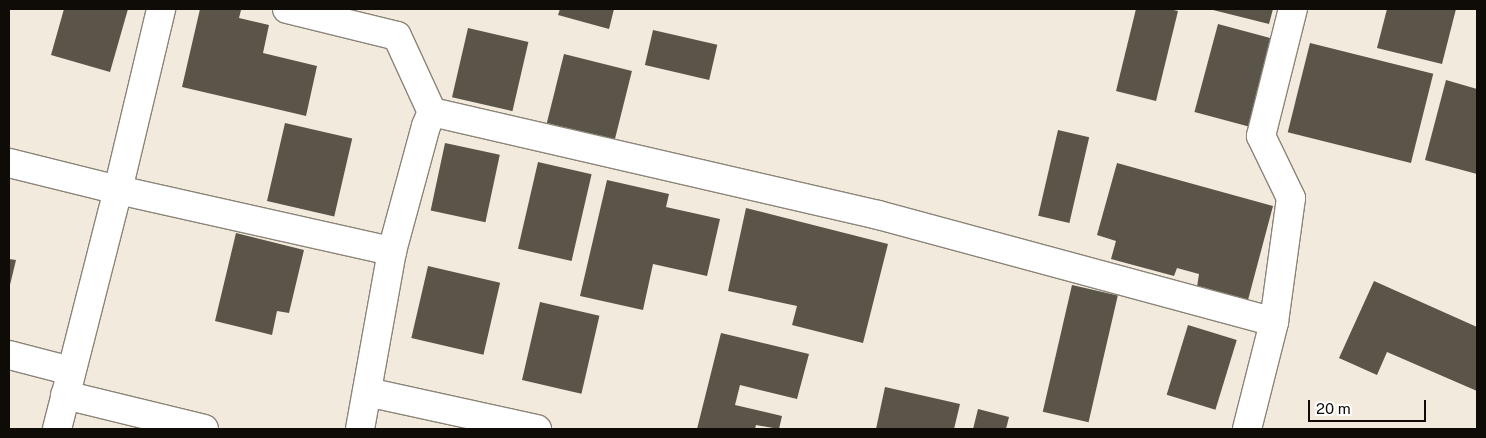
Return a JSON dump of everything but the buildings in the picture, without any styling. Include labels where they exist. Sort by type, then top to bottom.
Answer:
[{"type":"street","points":[[57,429],[118,190],[161,9]]},
{"type":"street","points":[[287,9],[397,36],[432,112],[426,126],[392,251],[360,429]]},
{"type":"street","points":[[1247,429],[1274,322],[1291,198],[1261,136],[1293,9]]},
{"type":"street","points":[[432,112],[878,215],[1274,322]]},
{"type":"street","points":[[9,163],[118,190],[392,251]]},
{"type":"street","points":[[9,355],[68,383],[204,429]]},
{"type":"street","points":[[367,392],[537,429]]}]
